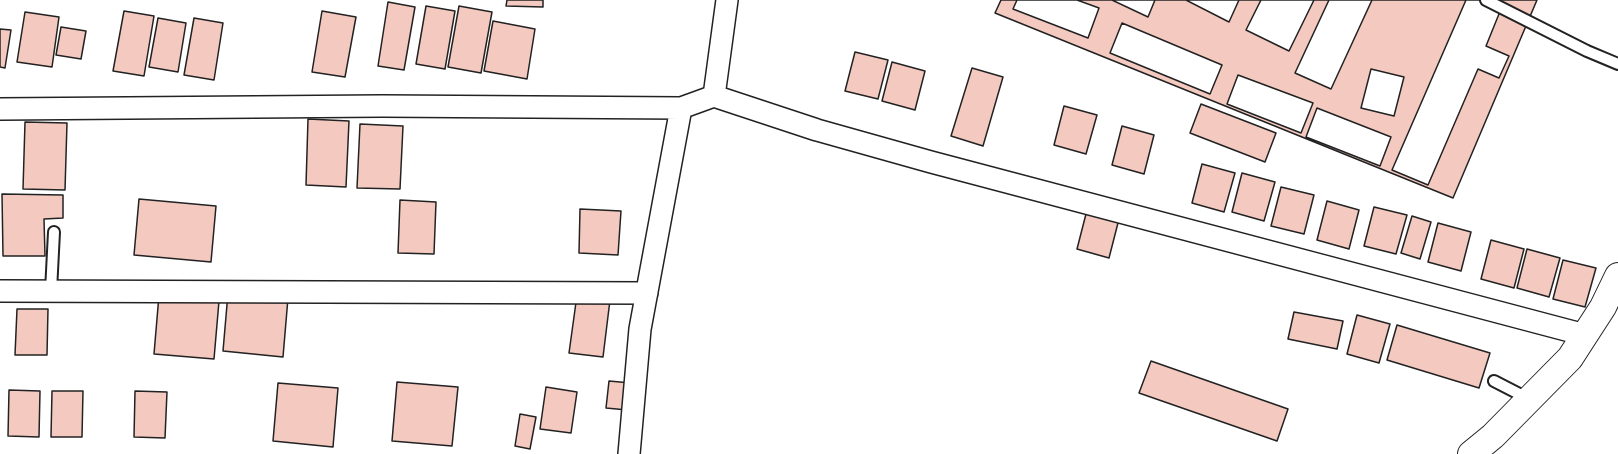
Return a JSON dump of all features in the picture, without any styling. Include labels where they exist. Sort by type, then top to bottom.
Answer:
[{"type":"street","points":[[714,96],[727,0]]},
{"type":"street","points":[[0,109],[382,106],[681,108],[714,96],[818,130],[931,162],[1585,335]]},
{"type":"street","points":[[629,454],[635,374],[647,293],[681,108]]},
{"type":"street","points":[[1471,454],[1570,358],[1603,307],[1618,276]]},
{"type":"street","points":[[0,291],[647,293]]},
{"type":"lane","points":[[1486,0],[1618,64]]},
{"type":"lane","points":[[51,291],[54,232]]},
{"type":"lane","points":[[1494,381],[1530,399]]},
{"type":"building","points":[[507,0],[543,0],[543,7],[506,6]]},
{"type":"building","points":[[1001,0],[1537,0],[1453,198],[995,13]]},
{"type":"building","points":[[1017,0],[1077,0],[1099,8],[1088,38],[1013,9]]},
{"type":"building","points":[[1112,0],[1155,0],[1148,17]]},
{"type":"building","points":[[1186,0],[1239,0],[1229,22]]},
{"type":"building","points":[[1261,0],[1314,0],[1289,51],[1246,30]]},
{"type":"building","points":[[1329,0],[1372,0],[1331,89],[1295,73]]},
{"type":"building","points":[[1466,0],[1479,0],[1501,9],[1486,46],[1509,56],[1499,78],[1478,69],[1428,185],[1392,170]]},
{"type":"building","points":[[388,2],[415,7],[404,70],[378,66]]},
{"type":"building","points":[[426,6],[455,11],[445,69],[416,64]]},
{"type":"building","points":[[459,6],[492,12],[481,73],[448,67]]},
{"type":"building","points":[[124,11],[154,16],[144,76],[113,71]]},
{"type":"building","points":[[322,11],[356,17],[345,77],[312,72]]},
{"type":"building","points":[[25,12],[59,17],[52,67],[17,62]]},
{"type":"building","points":[[158,18],[186,23],[178,72],[149,67]]},
{"type":"building","points":[[194,18],[223,23],[214,80],[184,75]]},
{"type":"building","points":[[493,21],[535,29],[527,79],[484,71]]},
{"type":"building","points":[[1122,23],[1222,65],[1210,94],[1110,53]]},
{"type":"building","points":[[61,27],[86,31],[81,59],[56,55]]},
{"type":"building","points":[[0,29],[11,30],[5,68],[0,67]]},
{"type":"building","points":[[855,52],[888,60],[878,99],[845,91]]},
{"type":"building","points":[[892,62],[925,71],[915,110],[882,101]]},
{"type":"building","points":[[972,68],[1003,77],[983,146],[951,136]]},
{"type":"building","points":[[1371,69],[1404,77],[1394,116],[1361,108]]},
{"type":"building","points":[[1238,75],[1313,103],[1301,133],[1227,104]]},
{"type":"building","points":[[1201,104],[1276,133],[1265,162],[1190,133]]},
{"type":"building","points":[[1064,106],[1097,115],[1086,154],[1054,145]]},
{"type":"building","points":[[1317,108],[1391,137],[1380,166],[1306,137]]},
{"type":"building","points":[[308,119],[349,121],[346,187],[306,185]]},
{"type":"building","points":[[25,122],[67,123],[65,190],[23,189]]},
{"type":"building","points":[[360,124],[403,126],[400,189],[357,188]]},
{"type":"building","points":[[1122,126],[1154,135],[1144,174],[1112,165]]},
{"type":"building","points":[[1202,164],[1235,173],[1224,212],[1192,203]]},
{"type":"building","points":[[1242,173],[1275,182],[1264,221],[1232,212]]},
{"type":"building","points":[[1281,187],[1314,195],[1304,234],[1271,226]]},
{"type":"building","points":[[2,194],[63,195],[63,218],[44,219],[45,256],[3,256]]},
{"type":"building","points":[[139,199],[216,206],[211,262],[134,255]]},
{"type":"building","points":[[400,200],[436,202],[434,254],[398,253]]},
{"type":"building","points":[[1327,201],[1359,210],[1349,249],[1317,240]]},
{"type":"building","points":[[1374,207],[1407,215],[1396,254],[1364,246]]},
{"type":"building","points":[[580,209],[621,211],[618,255],[579,253]]},
{"type":"building","points":[[1087,210],[1119,219],[1109,258],[1077,249]]},
{"type":"building","points":[[1412,216],[1431,222],[1420,259],[1401,253]]},
{"type":"building","points":[[1438,223],[1471,232],[1461,271],[1428,262]]},
{"type":"building","points":[[1491,240],[1524,249],[1514,288],[1481,279]]},
{"type":"building","points":[[1527,249],[1560,258],[1549,297],[1517,288]]},
{"type":"building","points":[[1563,260],[1596,268],[1585,307],[1553,299]]},
{"type":"building","points":[[228,293],[288,298],[283,357],[223,351]]},
{"type":"building","points":[[159,295],[219,301],[214,359],[154,354]]},
{"type":"building","points":[[577,295],[610,300],[603,357],[569,353]]},
{"type":"building","points":[[17,309],[48,309],[47,355],[15,355]]},
{"type":"building","points":[[1294,312],[1343,321],[1337,349],[1288,339]]},
{"type":"building","points":[[1357,315],[1390,324],[1379,363],[1347,354]]},
{"type":"building","points":[[1397,325],[1490,353],[1479,388],[1387,360]]},
{"type":"building","points":[[1151,361],[1288,409],[1277,441],[1139,393]]},
{"type":"building","points":[[609,381],[631,383],[627,410],[606,408]]},
{"type":"building","points":[[397,382],[458,387],[452,446],[392,441]]},
{"type":"building","points":[[278,383],[338,388],[333,447],[273,441]]},
{"type":"building","points":[[546,387],[577,392],[571,433],[540,429]]},
{"type":"building","points":[[9,390],[40,391],[39,437],[8,436]]},
{"type":"building","points":[[52,391],[83,391],[82,437],[51,437]]},
{"type":"building","points":[[135,391],[167,392],[165,438],[134,437]]},
{"type":"building","points":[[520,414],[536,417],[530,449],[515,446]]}]
